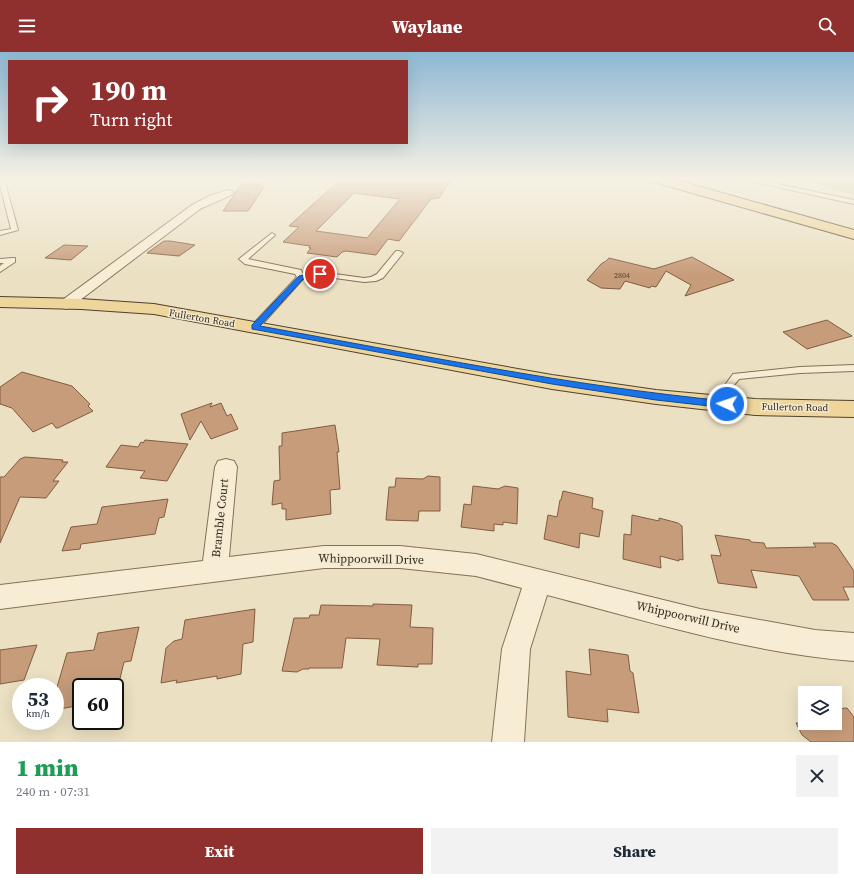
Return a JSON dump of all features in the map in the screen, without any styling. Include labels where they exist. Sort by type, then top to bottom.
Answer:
[{"type":"main road","points":[[767,210],[854,235]]},
{"type":"main road","name":"Fullerton Road","points":[[0,302],[154,309],[552,382],[656,397],[727,404],[854,409]]},
{"type":"street","points":[[66,304],[192,210]]},
{"type":"street","name":"Bramble Court","points":[[215,570],[226,467]]},
{"type":"street","name":"Whippoorwill Drive","points":[[0,597],[324,557],[400,557],[476,564],[700,622],[815,644],[854,647]]},
{"type":"street","points":[[508,742],[516,649],[538,580]]},
{"type":"lane","points":[[0,233],[15,230],[10,210]]},
{"type":"lane","points":[[272,234],[243,259],[248,262],[298,272],[301,277]]},
{"type":"lane","points":[[255,327],[301,277],[320,274],[364,280],[373,279],[380,276],[399,253]]},
{"type":"lane","points":[[0,261],[12,260],[0,270]]},
{"type":"lane","points":[[727,404],[729,385],[732,379],[736,376],[800,370],[854,368]]},
{"type":"building","points":[[224,210],[249,210],[248,211]]},
{"type":"building","points":[[306,210],[337,210],[316,231],[367,238],[391,210],[422,210],[399,241],[388,239],[376,255],[346,251],[342,252],[337,257],[307,253],[311,248],[309,248],[310,246],[283,242],[299,227],[289,226]]},
{"type":"building","points":[[164,241],[195,245],[179,256],[147,253]]},
{"type":"building","points":[[64,245],[88,246],[71,260],[45,258]]},
{"type":"building","points":[[692,257],[734,280],[685,296],[691,285],[666,271],[656,287],[651,286],[650,288],[625,281],[620,289],[601,288],[587,280],[601,264],[609,258],[654,269]]},
{"type":"building","points":[[827,320],[852,336],[807,349],[783,332]]},
{"type":"building","points":[[22,372],[72,386],[90,404],[88,406],[93,411],[58,428],[56,428],[52,423],[33,432],[12,408],[0,404],[0,387]]},
{"type":"building","points":[[212,403],[210,407],[221,403],[227,416],[231,414],[238,429],[211,439],[201,421],[190,440],[181,414]]},
{"type":"building","points":[[335,425],[339,452],[337,452],[340,489],[330,490],[331,514],[286,520],[286,509],[282,509],[282,503],[272,505],[274,481],[280,480],[279,446],[282,446],[282,433]]},
{"type":"building","points":[[145,440],[188,444],[167,481],[140,478],[145,471],[106,467],[121,445],[138,447],[141,442],[143,443]]},
{"type":"building","points":[[25,457],[63,460],[62,462],[68,462],[53,481],[59,481],[46,498],[20,497],[0,543],[0,477],[4,477],[20,459]]},
{"type":"building","points":[[428,476],[440,477],[440,511],[419,511],[418,521],[386,520],[389,487],[395,487],[396,478],[423,479]]},
{"type":"building","points":[[473,486],[498,489],[505,486],[518,488],[517,524],[503,522],[503,525],[494,524],[494,531],[461,527],[464,504],[471,505]]},
{"type":"building","points":[[563,491],[593,498],[592,508],[603,511],[599,537],[580,533],[579,548],[544,539],[548,515],[557,517]]},
{"type":"building","points":[[168,499],[164,517],[159,518],[155,534],[81,544],[80,549],[62,551],[71,527],[97,524],[102,507]]},
{"type":"building","points":[[632,515],[659,521],[659,518],[678,523],[682,526],[683,560],[679,559],[679,561],[660,556],[661,568],[623,559],[624,534],[631,535]]},
{"type":"building","points":[[715,535],[764,543],[766,548],[816,547],[813,543],[832,543],[837,546],[854,571],[854,587],[843,587],[849,600],[813,600],[799,576],[751,570],[757,588],[718,583],[711,555],[721,556]]},
{"type":"building","points":[[373,604],[412,605],[410,627],[433,628],[432,664],[418,664],[418,667],[377,665],[380,639],[346,638],[342,668],[309,668],[297,672],[282,671],[294,618],[309,618],[310,615],[319,615],[321,605],[373,606]]},
{"type":"building","points":[[255,609],[253,642],[243,644],[241,674],[217,679],[217,676],[176,683],[177,680],[161,683],[166,648],[174,641],[182,639],[185,620]]},
{"type":"building","points":[[139,627],[131,661],[124,662],[120,678],[72,678],[72,707],[64,708],[64,678],[60,678],[67,653],[94,650],[98,633]]},
{"type":"building","points":[[37,645],[25,678],[12,678],[12,682],[0,684],[0,650]]},
{"type":"building","points":[[589,649],[628,655],[630,671],[633,673],[639,713],[607,709],[608,722],[568,717],[566,671],[591,675]]},
{"type":"building","points":[[842,708],[847,708],[854,717],[854,742],[811,742],[802,735],[800,730],[842,730]]},
{"type":"route","points":[[320,274],[312,274],[301,277],[255,327],[552,382],[656,397],[727,404]]}]
